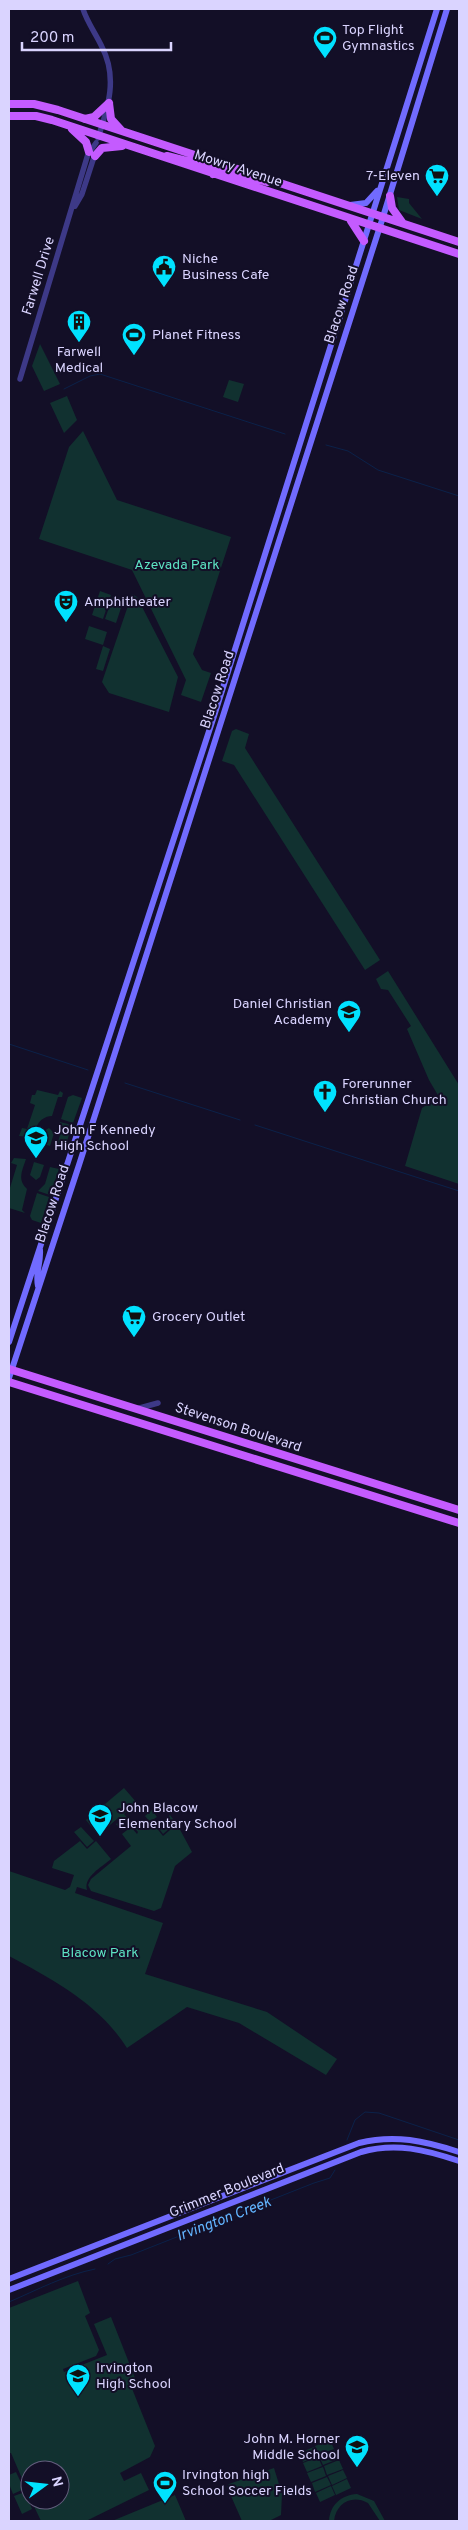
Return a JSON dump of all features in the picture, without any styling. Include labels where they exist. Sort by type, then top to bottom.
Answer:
[{"type":"main road","name":"Blacow Road","points":[[9,1342],[214,716],[437,9]]},
{"type":"main road","name":"Blacow Road","points":[[9,1380],[10,1369],[39,1288],[380,229],[447,9]]},
{"type":"main road","points":[[85,119],[94,117],[109,103]]},
{"type":"main road","points":[[109,103],[111,119],[123,132]]},
{"type":"main road","name":"Mowry Avenue","points":[[9,104],[48,107],[459,242]]},
{"type":"main road","name":"Mowry Avenue","points":[[9,116],[36,116],[68,126],[97,139],[126,146],[459,254]]},
{"type":"main road","points":[[68,126],[86,142],[92,154],[102,148],[126,146]]},
{"type":"main road","points":[[153,155],[180,158],[210,167],[220,167],[224,164]]},
{"type":"main road","points":[[213,174],[223,170],[255,180],[286,185]]},
{"type":"main road","points":[[348,206],[360,205],[370,200],[383,179]]},
{"type":"main road","points":[[390,196],[392,208],[404,224]]},
{"type":"main road","points":[[350,219],[357,227],[364,241]]},
{"type":"main road","points":[[39,1288],[36,1276],[41,1258],[40,1245]]},
{"type":"main road","name":"Stevenson Boulevard","points":[[10,1369],[459,1510]]},
{"type":"main road","name":"Stevenson Boulevard","points":[[9,1380],[459,1523]]},
{"type":"main road","name":"Grimmer Boulevard","points":[[9,2279],[359,2143],[380,2139],[407,2139],[459,2152]]},
{"type":"main road","name":"Grimmer Boulevard","points":[[9,2290],[361,2152],[405,2147],[459,2161]]},
{"type":"street","name":"Farwell Drive","points":[[20,379],[73,210],[76,192],[92,154],[109,103],[112,85],[108,61],[83,9]]},
{"type":"street","points":[[135,1409],[158,1403]]},
{"type":"green space","points":[[397,197],[409,199],[409,203],[422,219],[399,210]]},
{"type":"green space","points":[[40,344],[60,384],[44,391],[32,366]]},
{"type":"green space","points":[[229,380],[244,384],[238,402],[223,397]]},
{"type":"green space","points":[[67,396],[77,420],[64,433],[50,403]]},
{"type":"green space","name":"Azevada Park","points":[[83,431],[117,500],[231,537],[193,654],[202,670],[211,673],[201,702],[181,695],[186,680],[132,570],[39,539],[69,447]]},
{"type":"green space","points":[[100,591],[111,595],[103,619],[92,615]]},
{"type":"green space","points":[[132,594],[137,597],[178,677],[169,712],[109,693],[102,682]]},
{"type":"green space","points":[[113,596],[124,599],[116,623],[105,619]]},
{"type":"green space","points":[[89,626],[107,632],[103,645],[85,639]]},
{"type":"green space","points":[[103,646],[110,649],[103,671],[96,669]]},
{"type":"green space","points":[[236,729],[249,734],[245,748],[380,960],[365,970],[234,765],[222,761],[232,731]]},
{"type":"green space","points":[[388,971],[459,1085],[459,1184],[405,1166],[422,1108],[439,1097],[429,1080],[407,1029],[411,1026],[388,990],[381,989],[376,979]]},
{"type":"green space","points":[[37,1090],[58,1095],[60,1091],[63,1093],[62,1097],[58,1097],[52,1116],[43,1119],[38,1124],[32,1140],[27,1139],[28,1137],[19,1136],[22,1128],[27,1129],[35,1105],[30,1103],[32,1095],[35,1095]]},
{"type":"green space","points":[[73,1095],[82,1098],[73,1123],[61,1119],[68,1097]]},
{"type":"green space","points":[[60,1122],[72,1125],[64,1151],[56,1148],[61,1132]]},
{"type":"green space","points":[[49,1128],[54,1133],[50,1146],[40,1143],[44,1131]]},
{"type":"green space","points":[[14,1158],[26,1159],[21,1175],[22,1182],[27,1189],[22,1210],[25,1213],[9,1208],[9,1191],[17,1165],[11,1163]]},
{"type":"green space","points":[[34,1162],[44,1165],[40,1177],[36,1180],[30,1175]]},
{"type":"green space","points":[[50,1167],[59,1169],[50,1195],[38,1191],[45,1184]]},
{"type":"green space","points":[[37,1193],[49,1197],[41,1223],[32,1220],[30,1216]]},
{"type":"green space","points":[[124,1788],[137,1803],[124,1814],[129,1820],[118,1827],[116,1824],[120,1822],[117,1819],[98,1835],[86,1820]]},
{"type":"green space","points":[[152,1810],[157,1817],[154,1819],[157,1823],[150,1830],[155,1826],[163,1836],[177,1824],[192,1852],[175,1866],[161,1908],[154,1911],[91,1891],[88,1885],[91,1879],[131,1846],[122,1834],[131,1827],[137,1834],[138,1832],[133,1826],[139,1820],[145,1827],[150,1822],[145,1816]]},
{"type":"green space","points":[[170,1815],[176,1823],[163,1834],[157,1826]]},
{"type":"green space","points":[[81,1827],[94,1841],[87,1847],[74,1832]]},
{"type":"green space","name":"Blacow Park","points":[[80,1841],[87,1849],[96,1841],[111,1859],[91,1876],[88,1881],[87,1890],[77,1887],[75,1893],[163,1923],[145,1974],[267,2012],[337,2059],[326,2075],[239,2023],[187,2007],[127,2048],[103,2018],[74,1994],[9,1956],[9,1871],[65,1890],[70,1887],[74,1875],[52,1868],[54,1861]]},
{"type":"green space","name":"Irvington High School","points":[[78,2281],[90,2313],[85,2316],[99,2350],[96,2356],[63,2369],[64,2372],[107,2355],[94,2324],[111,2317],[137,2383],[131,2386],[155,2446],[150,2457],[120,2473],[124,2481],[141,2473],[149,2490],[86,2521],[41,2521],[36,2510],[70,2510],[70,2460],[20,2460],[20,2474],[11,2453],[9,2453],[9,2308]]},
{"type":"green space","points":[[330,2440],[334,2449],[319,2455],[315,2446]]},
{"type":"green space","points":[[314,2447],[318,2456],[303,2462],[299,2453]]},
{"type":"green space","points":[[335,2450],[338,2459],[323,2465],[319,2456]]},
{"type":"green space","points":[[318,2457],[322,2466],[307,2472],[303,2463]]},
{"type":"green space","points":[[339,2460],[343,2469],[327,2475],[324,2466]]},
{"type":"green space","points":[[323,2467],[326,2476],[311,2482],[307,2473]]},
{"type":"green space","points":[[274,2468],[282,2494],[281,2515],[269,2521],[242,2521],[227,2487],[229,2484]]},
{"type":"green space","points":[[343,2470],[347,2478],[332,2485],[328,2476]]},
{"type":"green space","points":[[16,2472],[20,2480],[20,2491],[13,2494],[9,2484],[9,2475]]},
{"type":"green space","points":[[327,2477],[331,2485],[315,2492],[312,2483]]},
{"type":"green space","points":[[347,2479],[351,2488],[336,2495],[332,2486]]},
{"type":"green space","points":[[331,2486],[335,2495],[320,2502],[316,2493]]},
{"type":"green space","points":[[20,2494],[20,2510],[14,2496]]},
{"type":"green space","points":[[357,2494],[374,2501],[385,2521],[380,2521],[368,2503],[356,2499],[341,2505],[334,2521],[329,2521],[332,2510],[337,2502],[346,2496]]},
{"type":"green space","name":"Irvington high School Soccer Fields","points":[[175,2495],[186,2521],[112,2521]]},
{"type":"green space","points":[[20,2510],[30,2510],[22,2514]]},
{"type":"waterway","points":[[64,389],[90,376],[100,374],[285,434]]},
{"type":"waterway","points":[[326,445],[348,451],[378,470],[459,496]]},
{"type":"waterway","points":[[9,1044],[88,1070]]},
{"type":"waterway","points":[[125,1083],[240,1120]]},
{"type":"waterway","points":[[255,1125],[459,1191]]},
{"type":"waterway","name":"Irvington Creek","points":[[347,2140],[355,2120],[365,2112],[379,2113],[459,2140]]},
{"type":"waterway","name":"Irvington Creek","points":[[108,2264],[115,2259],[131,2255],[330,2178],[335,2170]]},
{"type":"waterway","name":"Irvington Creek","points":[[9,2302],[62,2279],[95,2269]]},
{"type":"place","name":"Top Flight Gymnastics","points":[[325,59]]},
{"type":"place","name":"7-Eleven","points":[[437,197]]},
{"type":"place","name":"Niche Business Cafe","points":[[164,288]]},
{"type":"place","name":"Farwell Medical","points":[[79,343]]},
{"type":"place","name":"Planet Fitness","points":[[134,356]]},
{"type":"place","name":"Amphitheater","points":[[66,623]]},
{"type":"place","name":"Daniel Christian Academy","points":[[349,1033]]},
{"type":"place","name":"Forerunner Christian Church","points":[[325,1113]]},
{"type":"place","name":"John F Kennedy High School","points":[[36,1159]]},
{"type":"place","name":"Grocery Outlet","points":[[134,1338]]},
{"type":"place","name":"John Blacow Elementary School","points":[[100,1837]]},
{"type":"place","name":"Irvington High School","points":[[78,2397]]},
{"type":"place","name":"John M. Horner Middle School","points":[[357,2468]]},
{"type":"place","name":"Irvington high School Soccer Fields","points":[[165,2504]]}]
